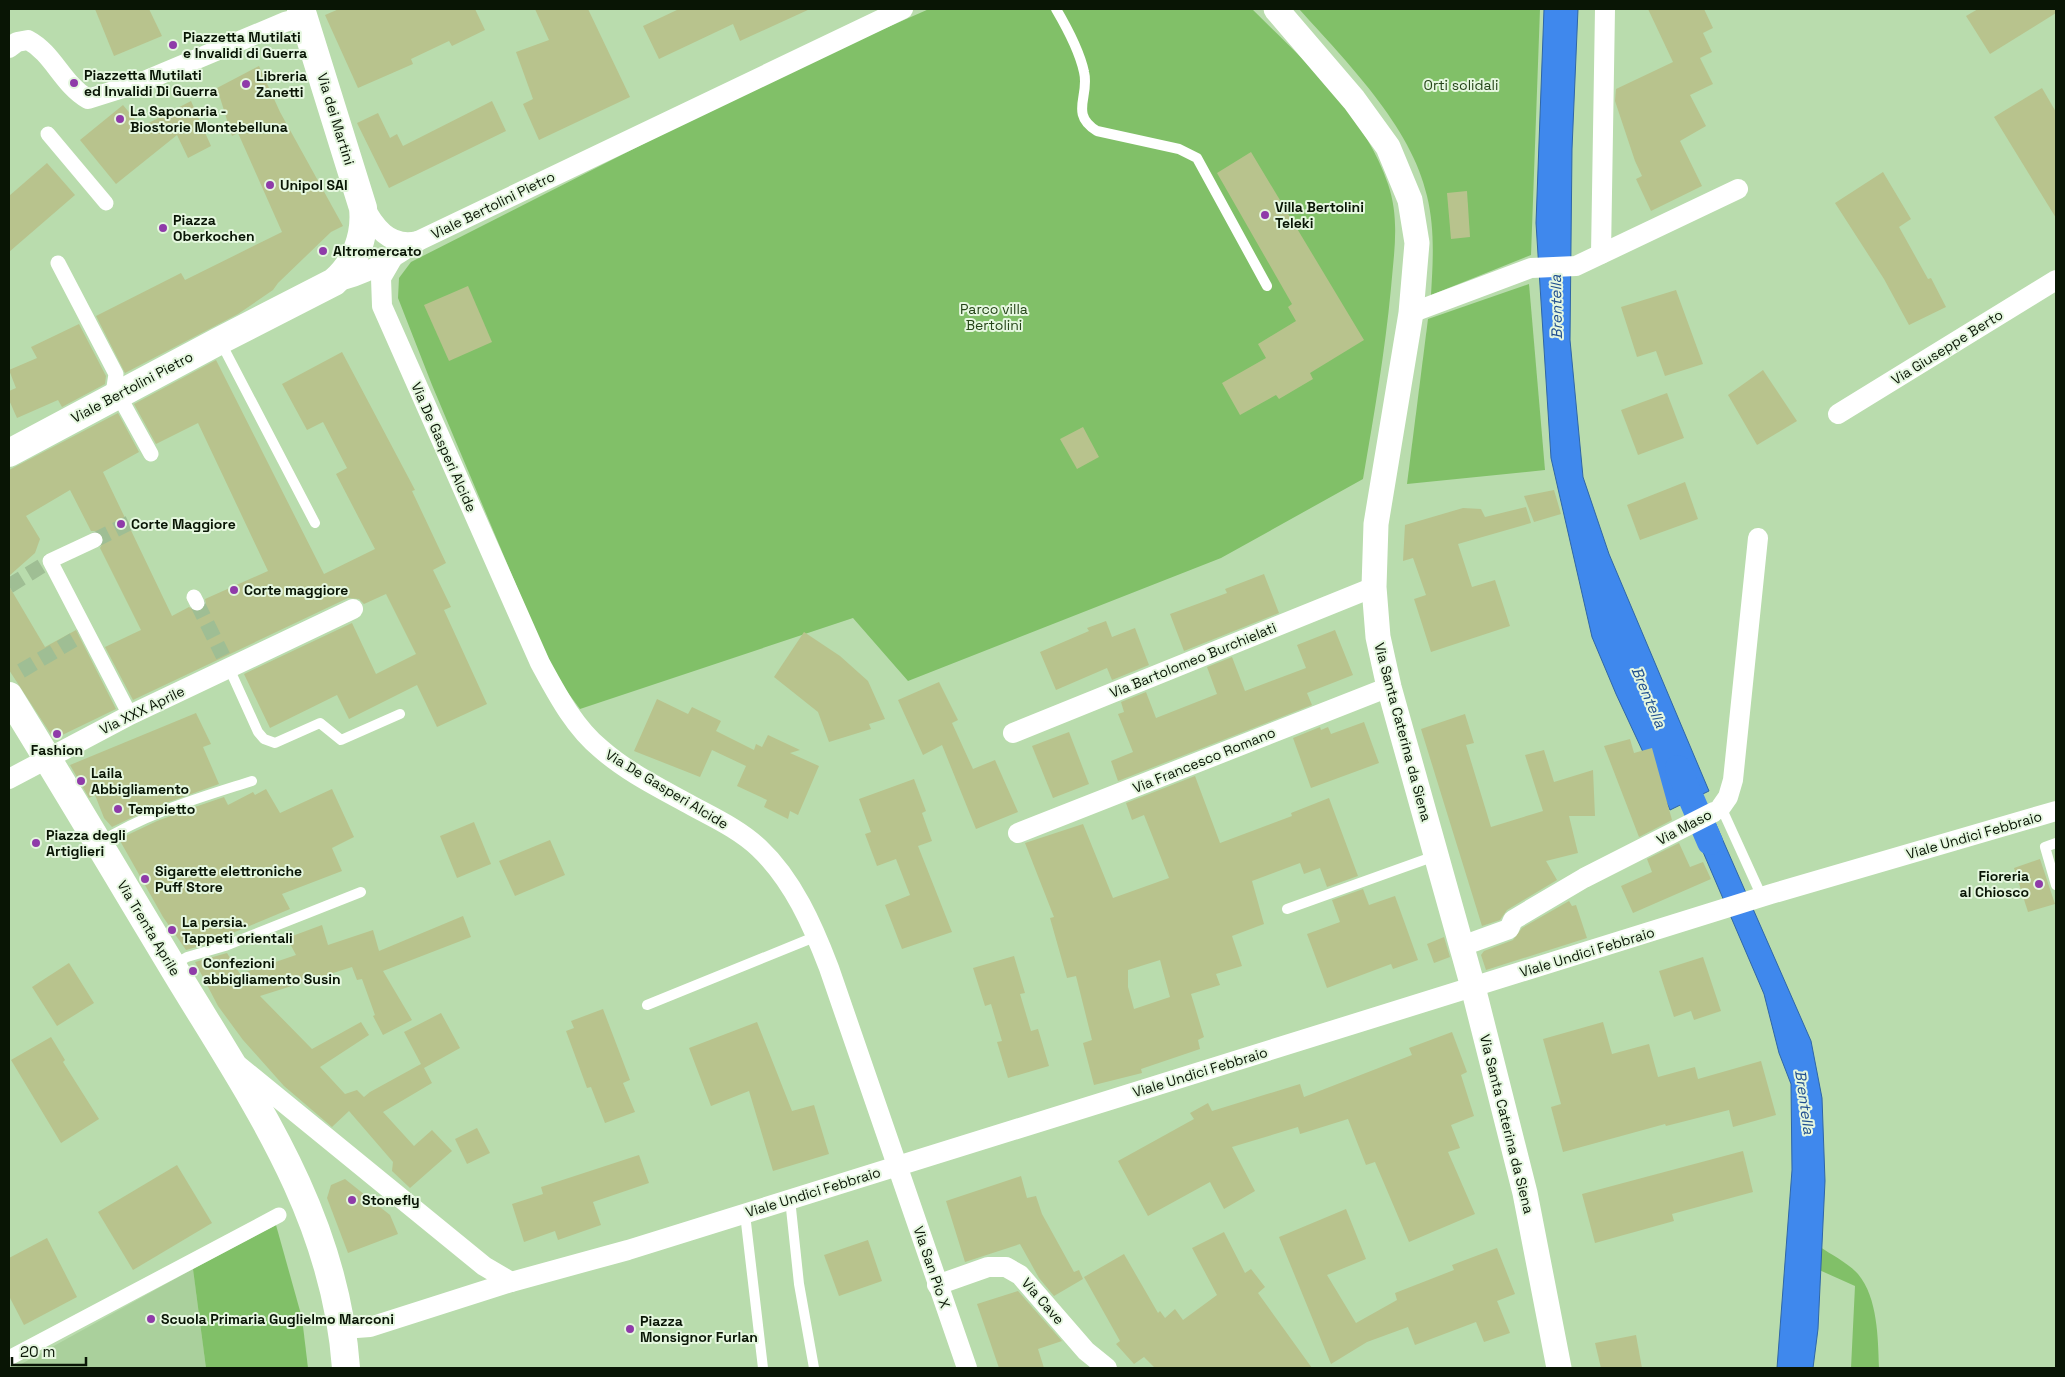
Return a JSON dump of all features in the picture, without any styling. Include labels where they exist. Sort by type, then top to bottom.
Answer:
[{"type":"main road","name":"Via dei Martini","points":[[302,13],[361,201],[364,218],[361,241],[346,271],[334,282]]},
{"type":"main road","name":"Viale Bertolini Pietro","points":[[9,453],[219,340],[334,282]]},
{"type":"main road","name":"Via Trenta Aprile","points":[[9,696],[272,1133],[303,1195],[325,1253],[343,1329],[346,1368]]},
{"type":"street","name":"Viale Bertolini Pietro","points":[[334,282],[358,277],[392,259],[418,241],[904,9]]},
{"type":"street","name":"Via Santa Caterina da Siena","points":[[1276,9],[1354,100],[1388,147],[1410,200],[1417,243],[1411,313],[1376,524],[1374,587],[1378,637],[1389,687],[1473,987],[1525,1192],[1559,1368]]},
{"type":"street","points":[[1601,254],[1605,9]]},
{"type":"street","points":[[9,48],[17,42],[28,40],[40,46],[71,83],[88,99],[142,82],[285,22],[302,13]]},
{"type":"street","points":[[48,134],[106,203]]},
{"type":"street","points":[[1411,313],[1531,268],[1573,266],[1738,189]]},
{"type":"street","name":"Via dei Martini","points":[[361,201],[374,221],[395,242],[405,244],[418,241]]},
{"type":"street","name":"Via De Gasperi Alcide","points":[[381,301],[381,278],[392,259]]},
{"type":"street","points":[[58,263],[116,374],[114,387],[151,454]]},
{"type":"street","name":"Via Giuseppe Berto","points":[[1838,414],[2056,280]]},
{"type":"street","name":"Via De Gasperi Alcide","points":[[334,282],[365,286],[372,290],[381,301],[540,663],[559,698],[583,731],[620,764],[737,831],[759,848],[792,892],[817,936],[898,1166]]},
{"type":"street","name":"Via Maso","points":[[1462,946],[1509,929],[1513,920],[1584,878],[1718,810],[1728,797],[1733,780],[1758,538]]},
{"type":"street","points":[[95,540],[50,561],[130,716]]},
{"type":"street","name":"Via Bartolomeo Burchielati","points":[[1013,733],[1374,587]]},
{"type":"street","points":[[230,663],[353,609]]},
{"type":"street","name":"Via XXX Aprile","points":[[9,779],[230,663]]},
{"type":"street","name":"Via Francesco Romano","points":[[1018,834],[1389,687]]},
{"type":"street","name":"Viale Undici Febbraio","points":[[343,1329],[370,1327],[511,1282],[628,1250],[1758,898],[2056,811]]},
{"type":"street","name":"Via Trenta Aprile","points":[[227,1057],[484,1266],[511,1282]]},
{"type":"street","name":"Via San Pio X","points":[[898,1166],[937,1285],[967,1368]]},
{"type":"street","points":[[9,1358],[279,1215]]},
{"type":"street","name":"Via Cave","points":[[937,1285],[988,1267],[1006,1267],[1020,1275],[1086,1351],[1107,1368]]},
{"type":"lane","points":[[1056,9],[1085,73],[1082,108],[1083,118],[1088,125],[1097,131],[1179,149],[1197,158],[1267,286]]},
{"type":"lane","points":[[219,340],[315,523]]},
{"type":"lane","points":[[230,663],[258,732],[264,739],[275,743],[320,724],[341,740],[400,714]]},
{"type":"lane","points":[[98,843],[121,829],[174,806],[252,781]]},
{"type":"lane","points":[[1718,810],[1758,898]]},
{"type":"lane","points":[[2056,843],[2045,847],[2056,885]]},
{"type":"lane","points":[[1287,909],[1436,856]]},
{"type":"lane","points":[[172,965],[188,957],[225,946],[362,892]]},
{"type":"lane","points":[[647,1005],[817,936]]},
{"type":"lane","points":[[790,1200],[799,1284],[814,1368]]},
{"type":"lane","points":[[745,1214],[763,1368]]},
{"type":"shaded area","name":"Scuola Primaria Guglielmo Marconi","points":[[193,1269],[206,1368],[14,1368]]},
{"type":"green space","name":"Parco villa Bertolini","points":[[929,9],[1252,9],[1311,68],[1348,111],[1364,134],[1388,184],[1394,210],[1395,249],[1389,312],[1363,479],[1221,558],[908,681],[853,618],[580,709],[560,682],[538,637],[432,385],[398,298],[399,278],[411,262],[777,76]]},
{"type":"green space","name":"Orti solidali","points":[[1299,9],[1540,9],[1531,255],[1431,295],[1433,257],[1430,208],[1419,170],[1407,145],[1375,96]]},
{"type":"green space","points":[[1529,284],[1545,470],[1407,484],[1428,319]]},
{"type":"green space","points":[[276,1225],[302,1318],[308,1368],[206,1368],[193,1269]]},
{"type":"green space","points":[[1820,1247],[1850,1266],[1865,1284],[1876,1319],[1879,1368],[1851,1368],[1855,1286],[1817,1269]]},
{"type":"water","points":[[1544,9],[1578,9],[1572,149],[1570,340],[1583,477],[1609,554],[1709,791],[1670,810],[1616,694],[1592,637],[1551,458],[1536,223]]},
{"type":"water","points":[[1714,820],[1811,1041],[1822,1098],[1825,1181],[1818,1329],[1813,1368],[1777,1368],[1792,1170],[1791,1084],[1779,1053],[1764,994],[1694,831]]},
{"type":"building","points":[[95,9],[149,9],[162,36],[114,56]]},
{"type":"building","points":[[339,9],[475,9],[485,30],[452,46],[449,41],[411,59],[413,64],[358,88],[325,15]]},
{"type":"building","points":[[535,9],[588,9],[630,97],[539,140],[523,104],[533,99],[516,52],[549,40]]},
{"type":"building","points":[[679,9],[810,9],[740,41],[733,24],[659,59],[643,26]]},
{"type":"building","points":[[1648,9],[1704,9],[1713,28],[1703,33],[1712,52],[1700,58],[1713,84],[1690,95],[1706,126],[1680,141],[1702,186],[1651,211],[1636,179],[1642,176],[1635,161],[1615,101],[1616,89],[1673,62]]},
{"type":"building","points":[[1978,9],[2056,9],[2056,13],[1990,54],[1966,16]]},
{"type":"building","points":[[259,66],[280,112],[343,226],[331,232],[273,290],[238,314],[125,373],[96,316],[181,273],[185,280],[282,232],[238,133],[232,136],[217,88]]},
{"type":"building","points":[[2042,88],[2056,112],[2056,218],[1994,117]]},
{"type":"building","points":[[191,101],[211,146],[188,158],[177,135],[116,184],[80,140],[123,105],[141,127]]},
{"type":"building","points":[[492,101],[506,131],[389,188],[357,123],[378,113],[390,138],[397,134],[403,146]]},
{"type":"building","points":[[1251,152],[1364,340],[1310,373],[1313,379],[1279,399],[1276,395],[1240,415],[1222,383],[1266,358],[1258,344],[1296,321],[1288,307],[1292,304],[1217,173]]},
{"type":"building","points":[[47,163],[75,195],[9,252],[9,196]]},
{"type":"building","points":[[1883,172],[1911,219],[1899,227],[1928,279],[1931,278],[1946,307],[1909,325],[1884,279],[1835,203]]},
{"type":"building","points":[[1467,191],[1470,237],[1451,239],[1447,193]]},
{"type":"building","points":[[468,286],[492,342],[449,361],[424,305]]},
{"type":"building","points":[[1676,290],[1703,364],[1665,376],[1656,351],[1637,357],[1621,307]]},
{"type":"building","points":[[79,324],[106,376],[105,384],[62,407],[58,400],[17,418],[9,400],[9,391],[16,388],[9,370],[37,358],[31,347]]},
{"type":"building","points":[[342,352],[415,490],[412,491],[446,563],[433,570],[451,607],[444,610],[487,704],[437,727],[417,685],[349,719],[337,695],[270,728],[244,674],[352,623],[376,674],[416,654],[386,594],[364,604],[359,599],[348,598],[133,700],[105,647],[141,630],[100,548],[104,541],[103,536],[96,531],[91,531],[70,490],[26,516],[40,539],[35,553],[9,576],[9,470],[118,413],[139,452],[103,472],[172,616],[189,607],[196,612],[202,611],[206,604],[205,599],[268,571],[198,423],[156,444],[134,404],[216,360],[324,574],[375,549],[336,474],[347,468],[323,422],[307,430],[282,384]]},
{"type":"building","points":[[1763,370],[1797,421],[1757,445],[1728,395]]},
{"type":"building","points":[[1667,393],[1684,438],[1638,455],[1621,410]]},
{"type":"building","points":[[1083,427],[1099,457],[1077,469],[1060,439]]},
{"type":"building","points":[[1685,482],[1698,519],[1640,540],[1627,505]]},
{"type":"building","points":[[1554,490],[1561,514],[1534,522],[1524,496]]},
{"type":"building","points":[[1526,507],[1531,523],[1458,544],[1472,587],[1495,580],[1510,626],[1431,652],[1414,599],[1426,595],[1413,558],[1403,561],[1405,525],[1463,508],[1481,509],[1485,517]]},
{"type":"building","points":[[1264,574],[1279,613],[1184,651],[1170,614],[1227,593],[1225,589]]},
{"type":"building","points":[[9,586],[45,647],[76,630],[116,709],[54,739],[9,670]]},
{"type":"building","points":[[1106,621],[1112,637],[1135,628],[1149,665],[1112,680],[1107,668],[1056,690],[1040,652],[1089,631],[1087,628]]},
{"type":"building","points":[[1335,630],[1353,675],[1307,693],[1312,705],[1118,781],[1111,761],[1133,752],[1118,714],[1124,712],[1121,702],[1146,692],[1156,718],[1217,694],[1207,667],[1232,657],[1245,691],[1306,668],[1297,645]]},
{"type":"building","points":[[804,632],[840,656],[868,681],[885,719],[869,724],[871,729],[829,742],[818,712],[774,677]]},
{"type":"building","points":[[939,682],[958,720],[952,723],[973,769],[995,760],[1018,812],[976,829],[942,745],[923,755],[898,700]]},
{"type":"building","points":[[657,699],[688,714],[692,707],[721,721],[716,731],[754,750],[756,744],[762,747],[768,735],[800,750],[790,753],[819,766],[798,815],[790,811],[788,819],[764,807],[767,800],[737,786],[746,766],[712,750],[700,777],[634,751]]},
{"type":"building","points":[[196,713],[211,744],[203,747],[219,784],[152,808],[112,827],[104,818],[95,795],[89,798],[70,765]]},
{"type":"building","points":[[1465,714],[1474,743],[1466,745],[1491,827],[1543,811],[1525,755],[1544,750],[1554,782],[1593,770],[1595,816],[1569,816],[1578,853],[1546,861],[1557,880],[1507,910],[1500,920],[1482,926],[1421,729]]},
{"type":"building","points":[[1364,722],[1379,763],[1311,788],[1293,738],[1320,727],[1321,730],[1328,727],[1331,734]]},
{"type":"building","points":[[1069,732],[1089,784],[1053,798],[1032,746]]},
{"type":"building","points":[[1630,739],[1634,753],[1652,748],[1672,820],[1639,837],[1604,746]]},
{"type":"building","points":[[1195,776],[1220,843],[1292,816],[1291,813],[1329,798],[1358,876],[1327,887],[1320,868],[1304,874],[1300,863],[1252,881],[1264,924],[1232,936],[1242,966],[1216,974],[1220,985],[1191,994],[1204,1037],[1198,1040],[1200,1049],[1141,1069],[1142,1073],[1094,1085],[1083,1043],[1092,1040],[1076,976],[1067,978],[1050,918],[1054,917],[1025,843],[1083,824],[1113,898],[1169,878],[1144,815],[1132,820],[1126,803]],"holes":[[[1160,960],[1170,997],[1134,1009],[1128,987],[1128,970]]]},
{"type":"building","points":[[914,779],[926,811],[922,813],[932,841],[918,846],[952,932],[902,949],[885,905],[910,895],[896,859],[877,866],[865,834],[871,832],[859,799]]},
{"type":"building","points":[[266,789],[280,813],[332,789],[354,837],[332,848],[342,871],[282,894],[290,909],[218,939],[219,941],[186,950],[163,917],[119,839],[157,821],[224,797],[228,805],[253,792],[255,795]]},
{"type":"building","points":[[474,822],[491,864],[457,878],[440,836]]},
{"type":"building","points":[[550,840],[565,875],[515,896],[499,861]]},
{"type":"building","points":[[1679,843],[1690,867],[1703,862],[1711,879],[1633,913],[1621,886],[1652,872],[1647,859]]},
{"type":"building","points":[[2040,859],[2055,904],[2028,912],[2014,868]]},
{"type":"building","points":[[1363,889],[1369,905],[1395,896],[1418,960],[1393,969],[1391,964],[1327,988],[1307,934],[1340,922],[1332,900]]},
{"type":"building","points":[[1569,901],[1572,906],[1576,905],[1587,938],[1486,970],[1481,955],[1484,951],[1513,940],[1522,928]]},
{"type":"building","points":[[463,916],[471,937],[383,971],[412,1020],[383,1035],[373,1016],[375,1015],[362,979],[357,980],[352,967],[260,996],[312,1049],[361,1022],[369,1035],[320,1067],[345,1094],[357,1090],[364,1097],[421,1064],[404,1032],[441,1013],[460,1048],[424,1068],[432,1083],[383,1112],[414,1146],[432,1130],[452,1151],[410,1188],[392,1171],[393,1162],[349,1111],[332,1127],[284,1086],[243,1040],[218,1006],[195,962],[227,953],[240,974],[296,955],[287,938],[322,925],[328,945],[373,930],[379,951]]},
{"type":"building","points":[[1444,937],[1450,957],[1434,963],[1427,944]]},
{"type":"building","points":[[1014,956],[1025,993],[1020,994],[1031,1031],[1038,1029],[1049,1066],[1008,1078],[997,1042],[1002,1041],[991,1004],[985,1006],[973,968]]},
{"type":"building","points":[[1703,957],[1721,1011],[1694,1020],[1691,1011],[1674,1017],[1659,971]]},
{"type":"building","points":[[69,963],[94,1003],[57,1026],[32,987]]},
{"type":"building","points":[[603,1009],[630,1080],[623,1083],[635,1112],[605,1123],[591,1087],[587,1088],[566,1031],[574,1028],[571,1021]]},
{"type":"building","points":[[757,1022],[792,1111],[814,1105],[829,1154],[773,1171],[749,1091],[711,1106],[689,1048]]},
{"type":"building","points":[[1603,1022],[1612,1054],[1649,1044],[1658,1077],[1695,1067],[1698,1079],[1761,1061],[1776,1115],[1733,1127],[1729,1110],[1666,1126],[1665,1124],[1563,1152],[1551,1107],[1561,1104],[1543,1039]]},
{"type":"building","points":[[1452,1032],[1467,1072],[1461,1075],[1474,1116],[1451,1125],[1460,1148],[1448,1152],[1475,1214],[1409,1242],[1375,1162],[1366,1165],[1348,1119],[1300,1134],[1298,1127],[1232,1147],[1255,1191],[1224,1209],[1210,1182],[1148,1216],[1118,1161],[1194,1119],[1190,1113],[1208,1103],[1212,1111],[1300,1084],[1304,1097],[1412,1055],[1409,1048]]},
{"type":"building","points":[[51,1037],[65,1060],[63,1062],[99,1119],[61,1143],[11,1060]]},
{"type":"building","points":[[477,1128],[490,1153],[467,1164],[455,1139]]},
{"type":"building","points":[[1743,1151],[1753,1192],[1672,1214],[1674,1221],[1595,1243],[1582,1194]]},
{"type":"building","points":[[639,1155],[649,1183],[593,1202],[601,1225],[558,1240],[555,1231],[524,1242],[512,1204],[543,1194],[541,1187]]},
{"type":"building","points":[[177,1165],[212,1223],[133,1270],[98,1212]]},
{"type":"building","points":[[1021,1176],[1027,1198],[1036,1196],[1042,1214],[1074,1272],[1079,1270],[1083,1279],[1054,1296],[1039,1278],[1020,1244],[965,1262],[946,1201]]},
{"type":"building","points":[[345,1179],[390,1215],[398,1234],[348,1253],[327,1198],[331,1185]]},
{"type":"building","points":[[1346,1209],[1366,1259],[1327,1275],[1356,1323],[1397,1300],[1395,1293],[1454,1270],[1452,1265],[1497,1248],[1515,1294],[1497,1301],[1510,1333],[1484,1342],[1476,1322],[1415,1345],[1408,1327],[1367,1342],[1331,1364],[1279,1237]]},
{"type":"building","points":[[1224,1232],[1245,1273],[1251,1269],[1265,1287],[1258,1293],[1312,1368],[1155,1368],[1144,1357],[1134,1364],[1116,1344],[1120,1341],[1084,1277],[1124,1254],[1158,1313],[1160,1311],[1165,1318],[1175,1309],[1183,1320],[1217,1295],[1192,1248]]},
{"type":"building","points":[[47,1238],[77,1297],[24,1325],[9,1296],[9,1258]]},
{"type":"building","points":[[868,1240],[882,1281],[839,1296],[824,1255]]},
{"type":"building","points":[[1018,1291],[1062,1341],[1038,1349],[1044,1368],[999,1368],[977,1304]]},
{"type":"building","points":[[1636,1335],[1642,1368],[1601,1368],[1595,1343]]},
{"type":"waterway","name":"Brentella","points":[[1678,768],[1710,842]]},
{"type":"tunnel","points":[[95,540],[131,522]]},
{"type":"tunnel","points":[[9,586],[50,561]]},
{"type":"tunnel","points":[[197,603],[223,656]]},
{"type":"tunnel","points":[[21,671],[87,632]]},
{"type":"place","name":"Piazzetta Mutilati e Invalidi di Guerra","points":[[173,45]]},
{"type":"place","name":"Piazzetta Mutilati ed Invalidi Di Guerra","points":[[74,83]]},
{"type":"place","name":"Libreria Zanetti","points":[[246,84]]},
{"type":"place","name":"La Saponaria - Biostorie Montebelluna","points":[[120,119]]},
{"type":"place","name":"Unipol SAI","points":[[270,185]]},
{"type":"place","name":"Villa Bertolini Teleki","points":[[1265,215]]},
{"type":"place","name":"Piazza Oberkochen","points":[[163,228]]},
{"type":"place","name":"Altromercato","points":[[323,251]]},
{"type":"place","name":"Corte Maggiore","points":[[121,524]]},
{"type":"place","name":"Corte maggiore","points":[[234,590]]},
{"type":"place","name":"Fashion","points":[[57,734]]},
{"type":"place","name":"Laila Abbigliamento","points":[[81,781]]},
{"type":"place","name":"Tempietto","points":[[118,809]]},
{"type":"place","name":"Piazza degli Artiglieri","points":[[36,843]]},
{"type":"place","name":"Sigarette elettroniche Puff Store","points":[[145,879]]},
{"type":"place","name":"Fioreria al Chiosco","points":[[2039,884]]},
{"type":"place","name":"La persia. Tappeti orientali","points":[[172,930]]},
{"type":"place","name":"Confezioni abbigliamento Susin","points":[[193,971]]},
{"type":"place","name":"Stonefly","points":[[352,1200]]},
{"type":"place","name":"Scuola Primaria Guglielmo Marconi","points":[[151,1319]]},
{"type":"place","name":"Piazza Monsignor Furlan","points":[[630,1329]]}]
